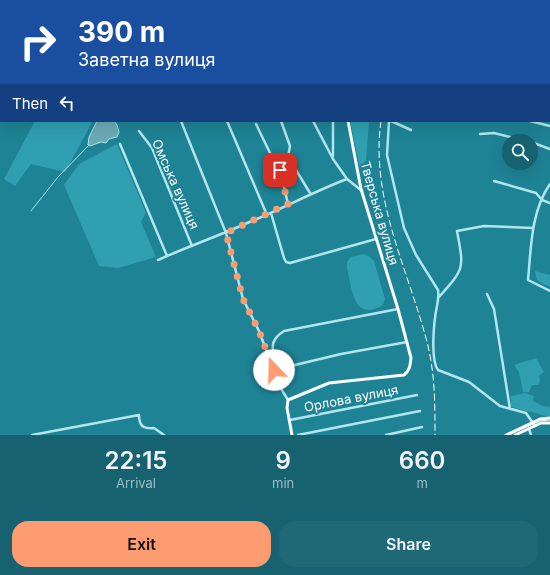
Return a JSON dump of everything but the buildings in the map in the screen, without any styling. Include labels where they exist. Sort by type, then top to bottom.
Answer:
[{"type":"main road","name":"Тверська вулиця","points":[[288,400],[329,383],[404,376],[408,372],[410,366],[407,342],[398,309],[362,192],[348,122]]},
{"type":"main road","points":[[288,400],[287,408],[292,435]]},
{"type":"main road","points":[[515,435],[529,429],[540,419],[550,418]]},
{"type":"main road","points":[[506,435],[534,424],[550,423]]},
{"type":"street","points":[[181,122],[226,233],[243,299],[259,331],[280,388],[288,400]]},
{"type":"street","points":[[227,122],[267,215]]},
{"type":"street","points":[[281,122],[290,146],[288,157],[310,193]]},
{"type":"street","points":[[314,122],[333,158],[347,179],[362,192]]},
{"type":"street","points":[[333,122],[333,158]]},
{"type":"street","points":[[390,122],[387,155],[404,228],[416,255],[436,285],[439,297],[434,344],[435,366],[438,370],[469,382],[500,406],[526,413],[534,424]]},
{"type":"street","points":[[392,122],[411,130]]},
{"type":"street","points":[[534,122],[550,126]]},
{"type":"street","points":[[256,124],[280,170],[288,204]]},
{"type":"street","name":"Омська вулиця","points":[[139,130],[152,148],[192,246]]},
{"type":"street","points":[[480,134],[494,133],[502,135]]},
{"type":"street","points":[[120,144],[167,256]]},
{"type":"street","points":[[538,145],[550,149]]},
{"type":"street","points":[[158,260],[226,233],[267,215],[310,193],[347,179]]},
{"type":"street","points":[[494,181],[536,193],[542,200],[550,203]]},
{"type":"street","points":[[550,184],[542,200],[533,228],[528,280],[550,291]]},
{"type":"street","points":[[271,213],[286,262],[290,263],[376,239]]},
{"type":"street","points":[[439,297],[455,279],[462,268],[463,261],[457,231],[484,226],[533,228]]},
{"type":"street","points":[[487,294],[494,309],[510,409]]},
{"type":"street","points":[[274,370],[272,346],[276,337],[284,331],[398,309]]},
{"type":"street","points":[[274,370],[341,354],[407,342]]},
{"type":"street","name":"Орлова вулиця","points":[[290,420],[417,395]]},
{"type":"street","name":"Орлова вулиця","points":[[298,435],[420,411]]},
{"type":"street","points":[[32,435],[139,415],[139,422],[142,426],[145,428],[154,428],[164,435]]},
{"type":"street","points":[[386,435],[422,427]]},
{"type":"street","points":[[529,429],[531,435]]},
{"type":"shaded area","points":[[34,122],[92,122],[65,172],[31,164],[15,186],[4,179]]},
{"type":"shaded area","points":[[96,122],[115,122],[117,125],[119,132],[117,137],[109,139],[106,143],[101,142],[90,146],[88,145],[89,137]]},
{"type":"shaded area","points":[[350,122],[369,122],[366,160],[360,169]]},
{"type":"shaded area","points":[[117,144],[146,213],[141,222],[156,257],[118,268],[99,266],[64,185],[79,164]]},
{"type":"shaded area","points":[[364,254],[374,261],[385,299],[383,305],[365,310],[356,301],[347,268],[347,262],[351,257]]},
{"type":"shaded area","points":[[535,271],[550,275],[550,287],[537,280]]},
{"type":"shaded area","points":[[536,358],[544,372],[539,376],[540,381],[538,385],[532,385],[529,392],[523,392],[519,372],[514,365]]},
{"type":"shaded area","points":[[525,393],[534,396],[533,401],[543,406],[550,407],[550,417],[511,407],[511,396]]},
{"type":"waterway","points":[[31,211],[58,177],[89,145]]},
{"type":"tram line","points":[[509,435],[540,421],[550,420]]},
{"type":"railway","points":[[381,122],[379,150],[381,178],[393,233],[430,354],[434,388],[435,435]]},
{"type":"route","points":[[274,370],[259,331],[243,299],[226,233],[288,204],[280,170]]}]
